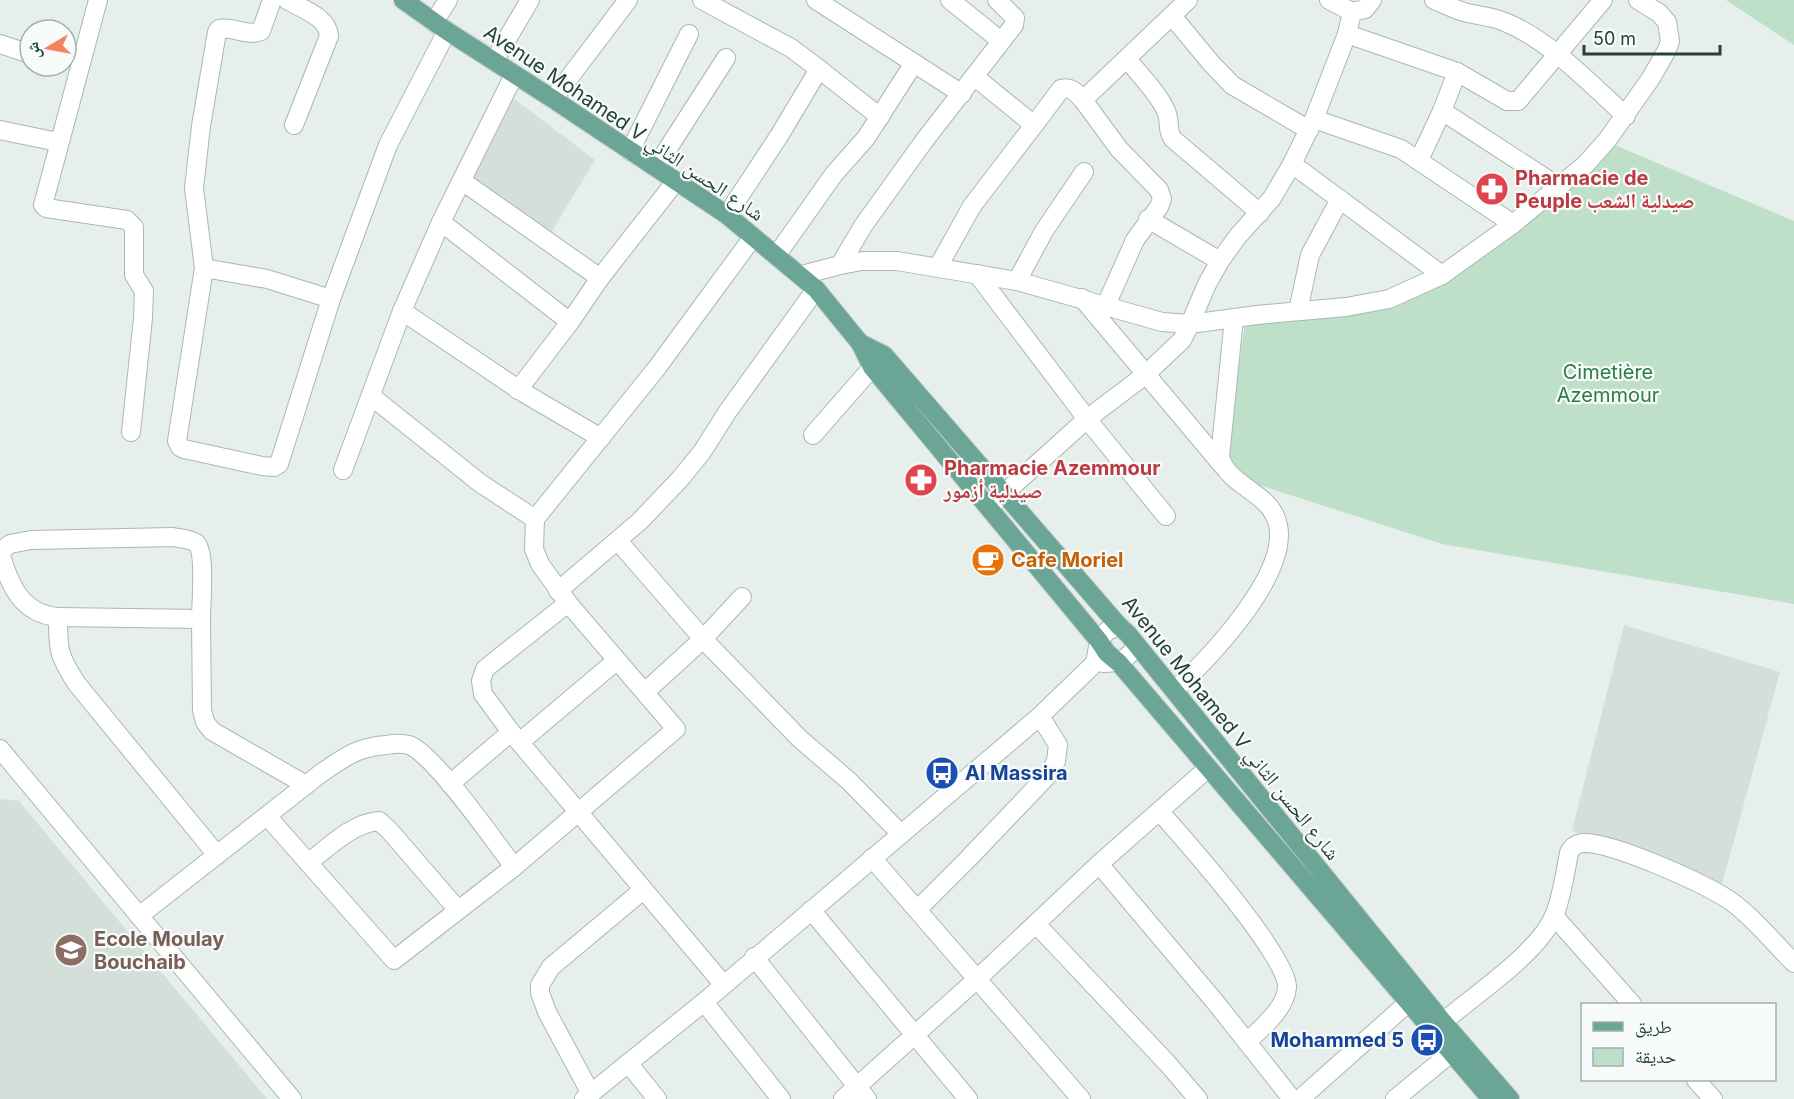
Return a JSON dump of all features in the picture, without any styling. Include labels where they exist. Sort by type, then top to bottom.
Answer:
[{"type":"main road","name":"Avenue Mohamed V شارع الحسن الثاني","points":[[403,0],[727,215],[816,289],[860,343],[1004,494],[1128,634],[1438,1026],[1510,1099]]},
{"type":"main road","name":"Avenue Mohamed V شارع الحسن الثاني","points":[[878,361],[989,507],[1100,641],[1107,653],[1119,663],[1207,769],[1415,998]]},
{"type":"main road","name":"Avenue Mohamed V شارع الحسن الثاني","points":[[1438,1026],[1451,1053],[1491,1099]]},
{"type":"street","points":[[78,54],[98,0]]},
{"type":"street","points":[[272,0],[261,31],[253,33],[224,28],[217,32],[201,126],[194,188],[204,268],[177,441],[184,449],[274,467],[279,464],[331,299],[388,145],[441,26],[448,0]]},
{"type":"street","points":[[287,0],[322,21],[329,29],[329,36],[294,125]]},
{"type":"street","points":[[494,61],[530,0]]},
{"type":"street","points":[[553,99],[628,0]]},
{"type":"street","points":[[702,0],[791,48],[880,117]]},
{"type":"street","points":[[816,0],[962,94]]},
{"type":"street","points":[[950,0],[1000,41]]},
{"type":"street","points":[[840,265],[863,226],[924,141],[1014,25],[1015,18],[997,0]]},
{"type":"street","points":[[1083,100],[1188,0]]},
{"type":"street","points":[[1329,0],[1352,12],[1365,9],[1372,0]]},
{"type":"street","points":[[1434,0],[1462,5],[1507,23],[1558,56],[1626,116]]},
{"type":"street","points":[[1347,34],[1457,72],[1507,101],[1513,102],[1518,101],[1558,56],[1603,0]]},
{"type":"street","points":[[801,275],[862,261],[897,261],[1017,281],[1162,322],[1190,324],[1346,307],[1389,299],[1442,275],[1513,224],[1586,164],[1626,116],[1667,50],[1670,40],[1670,30],[1662,7],[1638,0]]},
{"type":"street","points":[[989,507],[1087,419],[1145,375],[1176,347],[1190,324],[1220,261],[1281,185],[1311,124],[1347,34],[1352,12]]},
{"type":"street","points":[[1172,16],[1233,85],[1311,124],[1387,143],[1419,160],[1513,224]]},
{"type":"street","points":[[630,151],[689,34]]},
{"type":"street","points":[[0,44],[18,50]]},
{"type":"street","points":[[656,167],[726,58]]},
{"type":"street","points":[[1127,59],[1164,107],[1173,139],[1260,213]]},
{"type":"street","points":[[776,256],[834,174],[866,138],[914,63]]},
{"type":"street","points":[[727,215],[779,136],[819,69]]},
{"type":"street","points":[[1419,160],[1457,72]]},
{"type":"street","points":[[343,470],[402,311],[441,222],[514,75]]},
{"type":"street","points":[[975,77],[1034,125]]},
{"type":"street","points":[[71,78],[58,142],[42,202],[44,206],[127,220],[134,227],[134,275],[144,291],[131,432]]},
{"type":"street","points":[[938,267],[972,206],[1061,89],[1067,87],[1083,100],[1119,149],[1161,195],[1162,202],[1128,254],[1106,305]]},
{"type":"street","points":[[1442,111],[1559,187]]},
{"type":"street","points":[[0,130],[58,142]]},
{"type":"street","points":[[1292,164],[1442,275]]},
{"type":"street","points":[[1017,281],[1044,231],[1084,172]]},
{"type":"street","points":[[462,181],[600,278]]},
{"type":"street","points":[[518,390],[600,278],[676,182]]},
{"type":"street","points":[[1298,311],[1310,255],[1340,199]]},
{"type":"street","points":[[1149,219],[1220,261]]},
{"type":"street","points":[[441,222],[570,322]]},
{"type":"street","points":[[267,816],[394,960],[514,867],[676,729],[563,597],[540,564],[534,549],[535,519],[656,369],[753,237]]},
{"type":"street","points":[[204,268],[267,279],[331,299]]},
{"type":"street","points":[[977,274],[1087,419],[1166,516]]},
{"type":"street","points":[[723,984],[515,737],[483,694],[481,681],[485,669],[563,597],[680,479],[702,452],[728,411],[816,289]]},
{"type":"street","points":[[1082,298],[1223,466],[1262,500],[1275,516],[1278,530],[1277,548],[1266,578],[1239,622],[1202,665],[1174,691]]},
{"type":"street","points":[[402,311],[518,390],[601,438]]},
{"type":"street","points":[[1223,466],[1220,451],[1234,318]]},
{"type":"street","points":[[813,435],[878,361]]},
{"type":"street","points":[[371,396],[480,483],[535,519]]},
{"type":"street","points":[[201,619],[46,616],[36,612],[20,597],[8,579],[0,552],[10,544],[31,540],[172,537],[190,540],[197,544],[202,559],[202,710],[205,722],[212,731],[306,785]]},
{"type":"street","points":[[618,541],[703,639],[800,739],[849,781],[900,833]]},
{"type":"street","points":[[645,692],[703,639],[742,597]]},
{"type":"street","points":[[58,617],[59,653],[72,676],[217,855]]},
{"type":"street","points":[[643,890],[551,967],[540,985],[540,993],[547,1012],[588,1096],[704,1002],[754,957],[1040,716],[1095,663],[1100,641],[1107,631],[1119,626]]},
{"type":"street","points":[[1095,663],[1119,663],[1136,646]]},
{"type":"street","points":[[450,784],[616,660]]},
{"type":"street","points":[[918,909],[1050,773],[1056,761],[1058,745],[1040,716]]},
{"type":"street","points":[[140,916],[306,785],[348,754],[368,746],[408,745],[414,749],[450,784],[514,867]]},
{"type":"street","points":[[0,749],[292,1099]]},
{"type":"street","points":[[843,1099],[862,1093],[914,1035],[1099,864],[1207,769]]},
{"type":"street","points":[[1160,812],[1244,913],[1283,971],[1287,987],[1284,999],[1274,1014],[1247,1042]]},
{"type":"street","points":[[308,863],[352,830],[369,822],[379,821],[458,910]]},
{"type":"street","points":[[1438,1026],[1513,964],[1537,940],[1554,916],[1570,849],[1578,844],[1591,844],[1638,858],[1710,888],[1734,903],[1793,957]]},
{"type":"street","points":[[872,858],[1081,1099]]},
{"type":"street","points":[[1099,864],[1292,1099]]},
{"type":"street","points":[[811,910],[968,1099]]},
{"type":"street","points":[[1554,916],[1630,1003]]},
{"type":"street","points":[[1036,924],[1198,1099]]},
{"type":"street","points":[[754,957],[862,1093]]},
{"type":"street","points":[[1300,1099],[1415,998]]},
{"type":"street","points":[[704,1002],[781,1099]]},
{"type":"street","points":[[1395,1099],[1451,1053]]},
{"type":"street","points":[[628,1063],[657,1099]]},
{"type":"street","points":[[1697,1081],[1713,1099]]},
{"type":"shaded area","points":[[501,89],[595,160],[547,239],[456,174]]},
{"type":"shaded area","points":[[1624,625],[1780,672],[1721,888],[1572,831]]},
{"type":"shaded area","name":"Ecole Moulay Bouchaib","points":[[0,799],[19,801],[267,1099],[0,1099]]},
{"type":"green space","points":[[1726,0],[1794,0],[1794,45]]},
{"type":"green space","name":"Cimetière Azemmour","points":[[1610,143],[1794,221],[1794,604],[1442,544],[1244,480],[1225,460],[1246,317],[1379,306],[1530,215]]},
{"type":"place","name":"Pharmacie de Peuple صيدلية الشعب","points":[[1492,189]]},
{"type":"place","name":"Pharmacie Azemmour صيدلية أزمور","points":[[921,480]]},
{"type":"place","name":"Cafe Moriel","points":[[988,560]]},
{"type":"place","name":"Al Massira","points":[[942,773]]},
{"type":"place","name":"Ecole Moulay Bouchaib","points":[[71,950]]},
{"type":"place","name":"Mohammed 5","points":[[1427,1040]]}]
